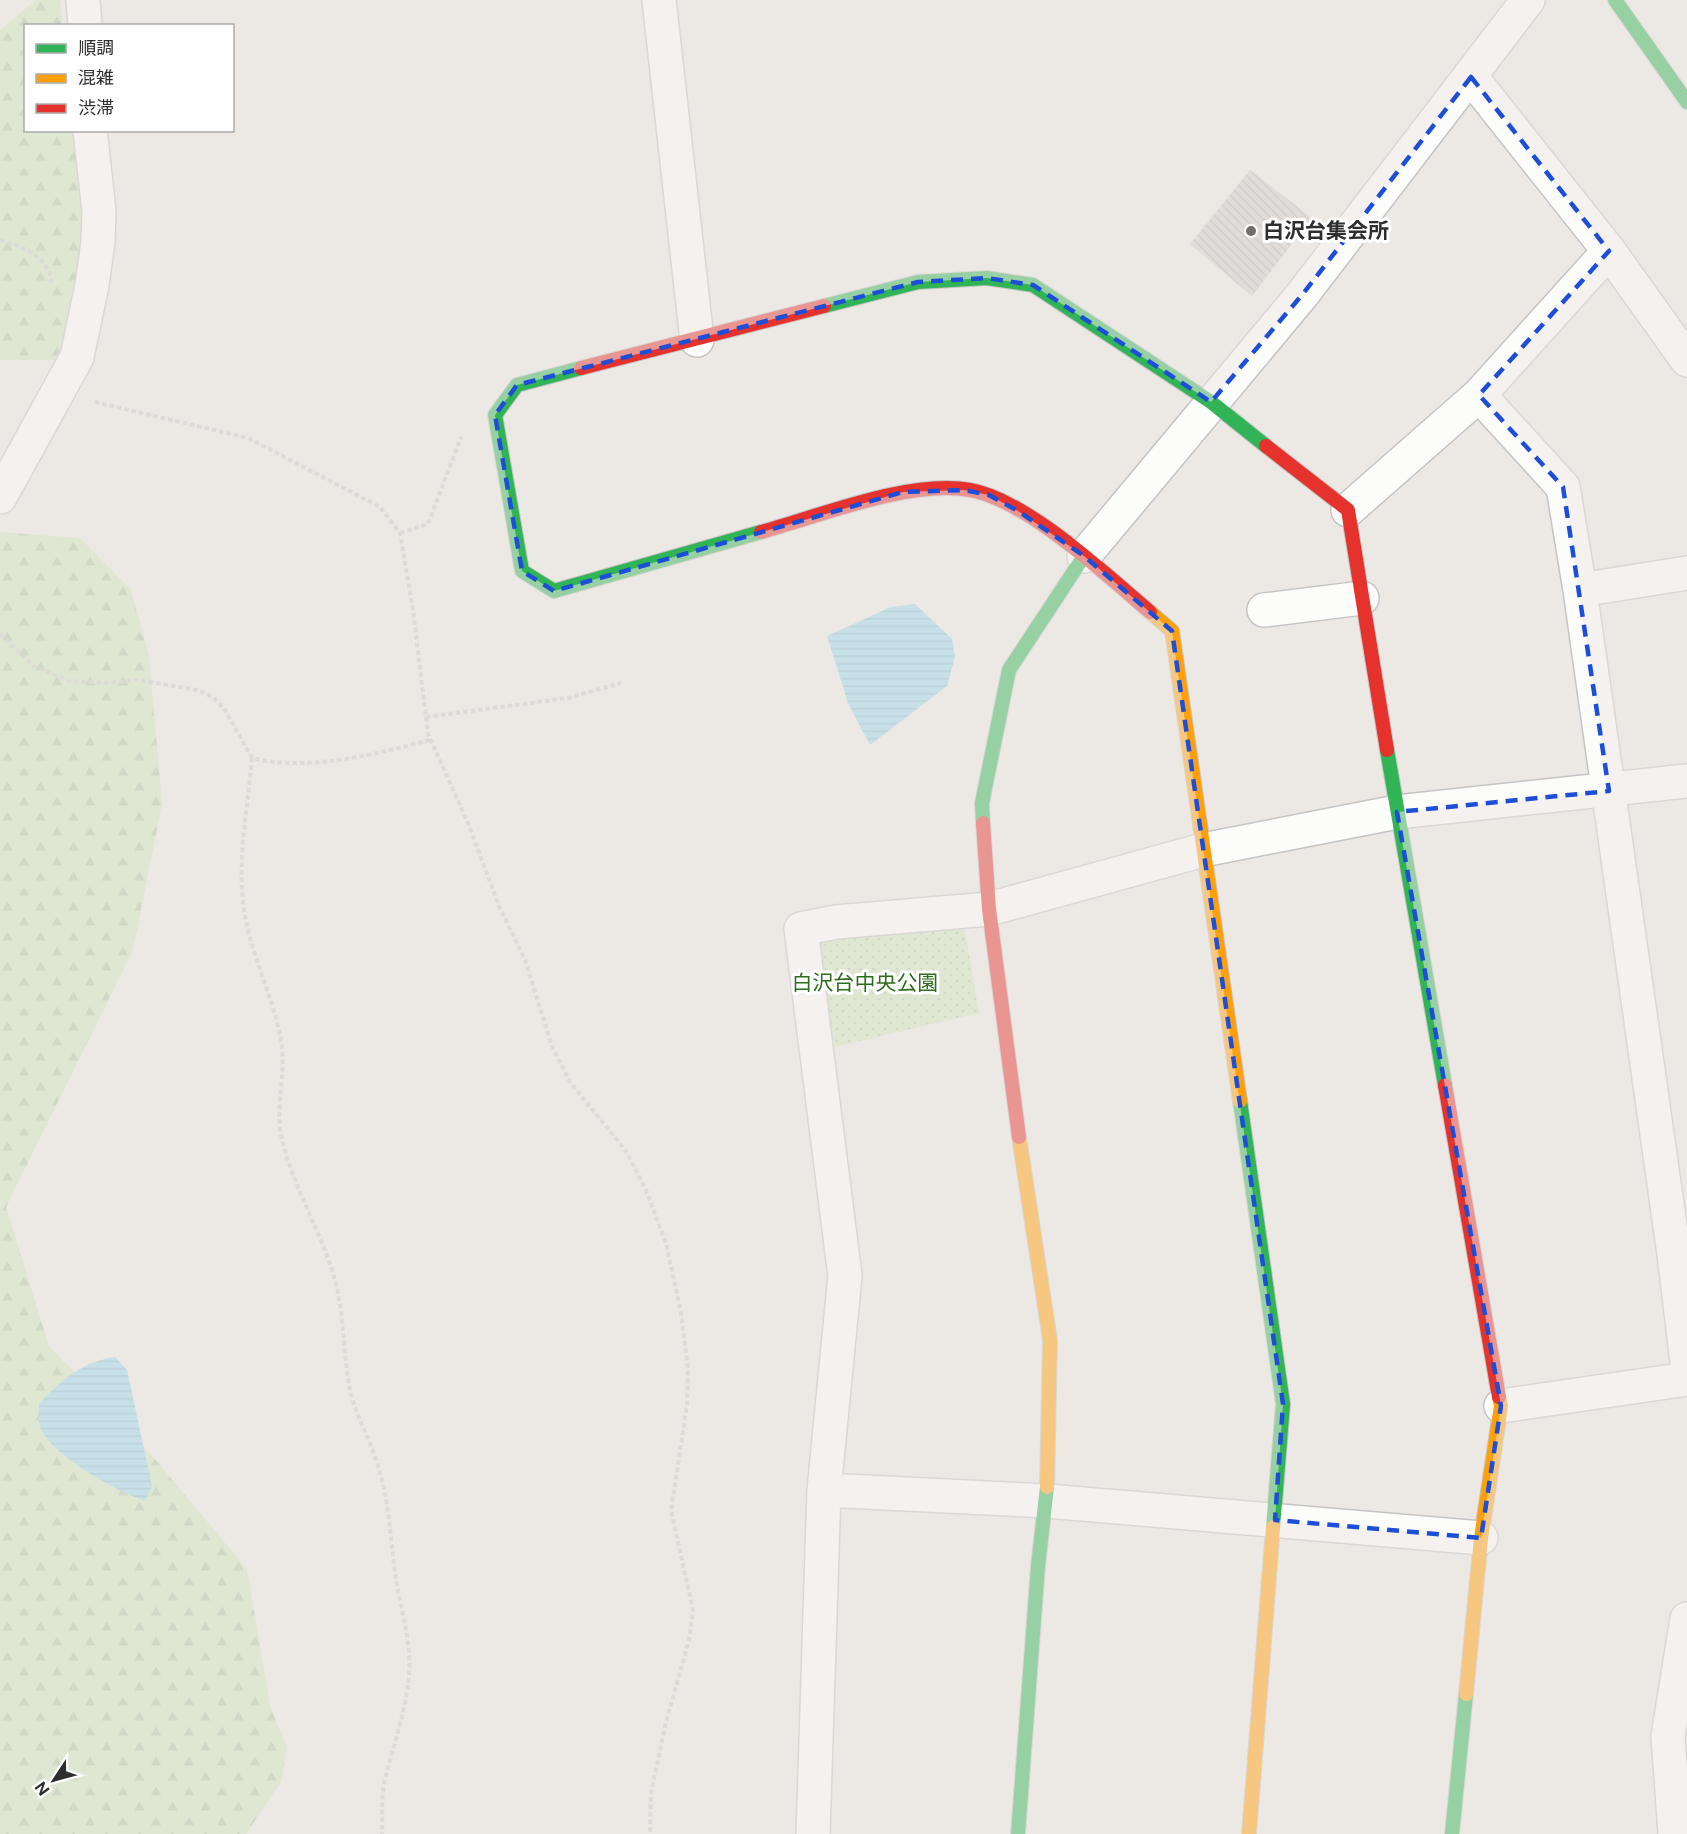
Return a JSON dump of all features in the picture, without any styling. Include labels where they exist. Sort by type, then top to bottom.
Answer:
[{"type":"street","points":[[83,0],[85,24]]},
{"type":"street","points":[[659,0],[697,340]]},
{"type":"street","points":[[1018,1834],[1038,1566],[1047,1501],[1050,1340],[1014,1102],[990,909],[982,803],[1009,670],[1084,556],[1302,295],[1528,0]]},
{"type":"street","points":[[1614,0],[1687,102]]},
{"type":"street","points":[[1471,77],[1609,251],[1687,360]]},
{"type":"street","points":[[0,497],[77,357],[93,285],[98,242],[99,211],[90,132]]},
{"type":"street","points":[[1348,510],[1479,395],[1609,251]]},
{"type":"street","points":[[1249,1834],[1283,1404],[1172,631],[1084,556],[1018,511],[989,495],[964,490],[930,488],[903,492],[554,591],[522,570],[495,414],[517,385],[918,282],[987,278],[1033,285],[1211,402],[1348,510],[1397,812],[1501,1406],[1481,1538],[1452,1834]]},
{"type":"street","points":[[1479,395],[1563,488],[1609,791],[1687,1362]]},
{"type":"street","points":[[1580,590],[1687,573]]},
{"type":"street","points":[[1263,610],[1362,598]]},
{"type":"street","points":[[813,1834],[824,1490],[845,1276],[801,929],[836,922],[990,909],[1203,850],[1397,812],[1687,781]]},
{"type":"street","points":[[1501,1406],[1687,1379]]},
{"type":"street","points":[[824,1490],[1047,1501],[1481,1538]]},
{"type":"street","points":[[1675,1834],[1668,1736],[1687,1619]]},
{"type":"path","points":[[0,240],[29,250],[44,261],[52,280],[53,292]]},
{"type":"path","points":[[58,389],[85,400],[248,438],[380,507],[400,533],[413,610],[430,740],[468,823],[499,906],[525,960],[552,1046],[570,1082],[626,1151],[646,1190],[666,1243],[681,1313],[688,1370],[687,1405],[671,1510],[693,1610],[689,1640],[665,1726],[651,1793],[650,1834]]},
{"type":"path","points":[[400,533],[428,524],[463,431]]},
{"type":"path","points":[[0,634],[33,666],[69,681],[105,684],[138,680],[197,690],[213,697],[225,710],[252,758],[243,859],[243,902],[249,934],[278,1023],[282,1046],[278,1109],[281,1133],[290,1170],[323,1246],[335,1282],[349,1386],[357,1414],[377,1462],[387,1503],[395,1570],[409,1644],[408,1682],[402,1723],[384,1786],[382,1834]]},
{"type":"path","points":[[426,717],[568,698],[621,682]]},
{"type":"path","points":[[252,758],[314,762],[374,754],[430,740]]},
{"type":"highlighted area","points":[[1471,77],[1609,251],[1479,395],[1563,487],[1609,791],[1397,812],[1501,1406],[1481,1538],[1275,1520],[1283,1404],[1172,631],[1084,556],[1018,511],[989,495],[964,490],[903,492],[554,591],[522,571],[495,415],[517,385],[918,282],[987,278],[1033,285],[1211,402],[1302,295]]},
{"type":"green space","points":[[36,0],[60,0],[63,24],[24,24],[24,132],[75,132],[86,266],[64,360],[0,360],[0,30]]},
{"type":"green space","points":[[0,532],[80,538],[131,590],[149,655],[162,804],[133,950],[6,1207],[49,1346],[133,1433],[247,1569],[270,1706],[287,1748],[281,1782],[246,1834],[0,1834]]},
{"type":"green space","name":"白沢台中央公園","points":[[964,926],[979,1013],[817,1051],[801,929]]},
{"type":"water","points":[[915,604],[952,639],[955,657],[947,686],[870,745],[848,703],[827,636],[891,607]]},
{"type":"water","points":[[115,1357],[127,1370],[152,1486],[145,1501],[84,1470],[54,1446],[44,1434],[39,1423],[39,1404],[56,1387],[82,1368],[103,1359]]},
{"type":"building","name":"白沢台集会所","points":[[1250,170],[1312,218],[1252,296],[1190,244]]},
{"type":"traffic: fast","points":[[1615,0],[1687,102]]},
{"type":"traffic: fast","points":[[824,306],[918,282],[987,278],[1033,285],[1211,402],[1266,446]]},
{"type":"traffic: fast","points":[[581,368],[517,385],[495,415],[522,571],[554,591],[761,532]]},
{"type":"traffic: fast","points":[[983,823],[982,803],[1009,670],[1084,556]]},
{"type":"traffic: fast","points":[[1387,750],[1445,1085]]},
{"type":"traffic: fast","points":[[1240,1101],[1283,1404],[1273,1527]]},
{"type":"traffic: fast","points":[[1018,1834],[1038,1566],[1047,1487]]},
{"type":"traffic: fast","points":[[1452,1834],[1466,1694]]},
{"type":"traffic: slow","points":[[1150,612],[1172,631],[1240,1101]]},
{"type":"traffic: slow","points":[[1019,1137],[1050,1340],[1047,1487]]},
{"type":"traffic: slow","points":[[1466,1694],[1481,1538],[1501,1406],[1499,1397]]},
{"type":"traffic: slow","points":[[1249,1834],[1273,1527]]},
{"type":"traffic: jam","points":[[581,368],[824,306]]},
{"type":"traffic: jam","points":[[1266,446],[1348,510],[1387,750]]},
{"type":"traffic: jam","points":[[761,532],[894,494],[946,488],[970,490],[1016,508],[1040,523],[1088,559],[1150,612]]},
{"type":"traffic: jam","points":[[983,823],[989,909],[1019,1137]]},
{"type":"traffic: jam","points":[[1445,1085],[1499,1397]]},
{"type":"place","name":"白沢台集会所","points":[[1251,231]]}]
